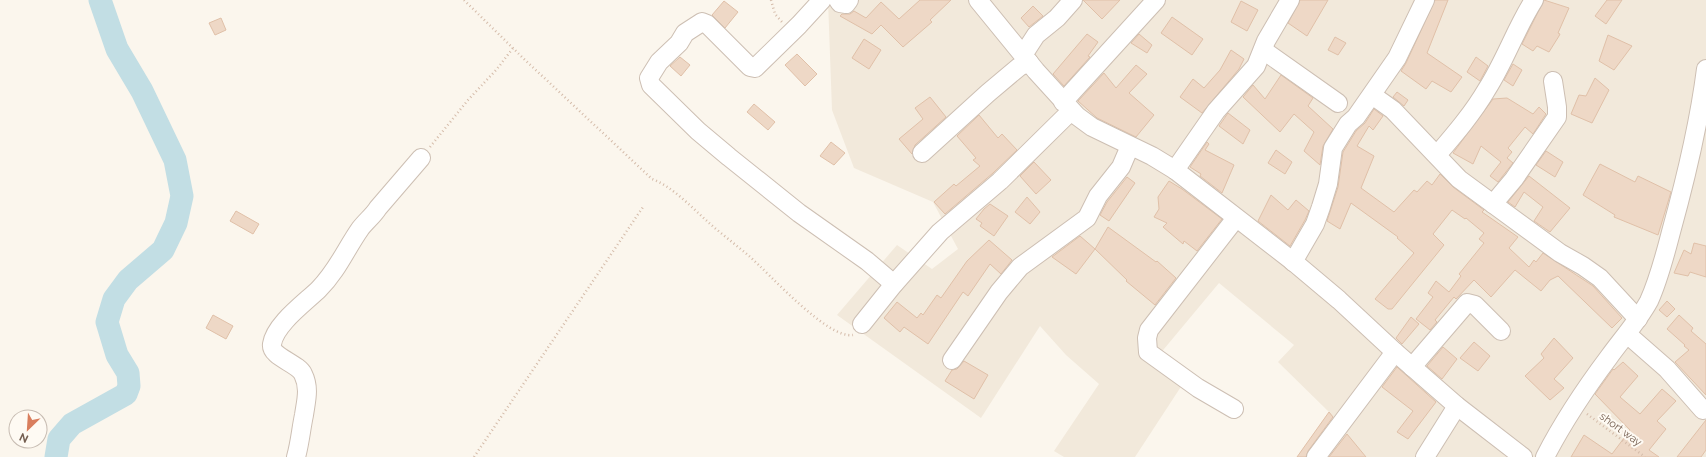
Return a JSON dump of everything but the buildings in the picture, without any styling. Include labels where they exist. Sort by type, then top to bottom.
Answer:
[{"type":"street","points":[[822,0],[755,68],[750,67],[707,24],[702,22],[686,33],[679,43],[659,62],[649,78],[650,85],[698,131],[729,157],[799,213],[867,261],[894,284]]},
{"type":"street","points":[[838,0],[840,3],[846,4],[849,0]]},
{"type":"street","points":[[978,0],[1067,106],[1092,127],[1175,170],[1293,262],[1339,300],[1395,352],[1457,406],[1523,457]]},
{"type":"street","points":[[922,153],[1019,67],[1026,59],[1036,35],[1057,18],[1073,0]]},
{"type":"street","points":[[862,324],[894,284],[940,232],[1000,181],[1067,106],[1156,0]]},
{"type":"street","points":[[1175,170],[1216,111],[1256,66],[1266,41],[1290,0]]},
{"type":"street","points":[[1293,262],[1315,224],[1319,213],[1328,184],[1333,148],[1348,124],[1354,120],[1397,58],[1425,0]]},
{"type":"street","points":[[1436,154],[1462,126],[1488,88],[1534,0]]},
{"type":"street","points":[[1263,50],[1338,104]]},
{"type":"street","points":[[1545,457],[1569,414],[1638,319],[1649,301],[1661,270],[1683,190],[1700,112],[1706,69]]},
{"type":"street","points":[[1493,204],[1514,179],[1557,117],[1558,107],[1553,81]]},
{"type":"street","points":[[1372,95],[1393,110],[1459,179],[1560,254],[1583,266],[1600,278],[1638,319]]},
{"type":"street","points":[[952,360],[999,292],[1020,267],[1087,218],[1098,196],[1121,167],[1130,146]]},
{"type":"street","points":[[296,457],[308,389],[303,372],[274,351],[272,344],[275,336],[290,316],[319,289],[344,256],[361,228],[373,216],[378,208],[421,158]]},
{"type":"street","points":[[1234,409],[1198,388],[1148,352],[1147,338],[1149,330],[1236,218]]},
{"type":"street","points":[[1412,367],[1467,303],[1475,305],[1500,331]]},
{"type":"street","points":[[1627,334],[1667,370],[1703,410]]},
{"type":"street","points":[[1316,457],[1395,352]]},
{"type":"street","points":[[1425,457],[1457,406]]},
{"type":"path","points":[[464,0],[652,179],[664,183],[749,256],[813,316],[838,333],[852,336],[862,324]]},
{"type":"path","points":[[771,0],[775,14],[784,25],[794,30]]},
{"type":"path","points":[[421,158],[513,48]]},
{"type":"path","points":[[474,457],[643,207]]},
{"type":"path","name":"short way","points":[[1587,414],[1645,457]]},
{"type":"shaded area","points":[[828,0],[1706,0],[1706,457],[1297,457],[1329,412],[1278,362],[1294,345],[1219,283],[1159,355],[1186,379],[1135,457],[1064,457],[1054,451],[1099,384],[1066,355],[1040,326],[981,418],[837,315],[897,245],[932,269],[958,249],[933,202],[854,168],[832,110]]},
{"type":"waterway","points":[[56,457],[59,439],[72,424],[126,394],[129,386],[128,373],[117,355],[107,322],[114,299],[128,280],[163,250],[176,223],[182,196],[175,160],[142,91],[117,49],[100,0]]}]
